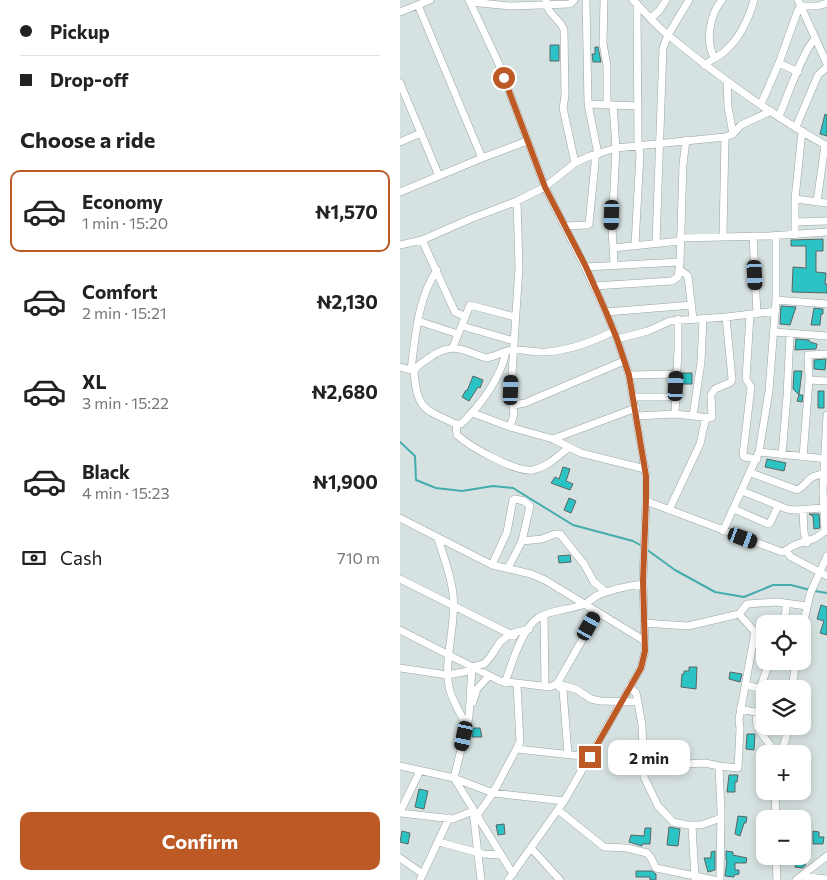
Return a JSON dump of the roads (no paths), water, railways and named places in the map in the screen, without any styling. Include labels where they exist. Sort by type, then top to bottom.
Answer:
[{"type":"street","points":[[400,12],[430,0]]},
{"type":"street","points":[[470,1],[511,6],[546,2],[570,4],[574,0]]},
{"type":"street","points":[[565,226],[587,226],[589,224],[596,154],[588,104],[586,0]]},
{"type":"street","points":[[604,0],[603,43],[616,148],[613,202],[614,264]]},
{"type":"street","points":[[651,18],[666,0]]},
{"type":"street","points":[[656,243],[663,48],[668,35],[689,0]]},
{"type":"street","points":[[714,57],[711,50],[711,27],[715,11],[722,0]]},
{"type":"street","points":[[704,65],[723,53],[734,40],[748,19],[753,0]]},
{"type":"street","points":[[470,1],[498,62],[545,187],[586,267],[617,339],[634,397],[645,469],[644,660],[564,801],[510,877],[500,855],[454,778],[467,726],[472,667]]},
{"type":"street","points":[[546,2],[551,14],[560,22],[564,30],[566,96],[563,108],[575,163]]},
{"type":"street","points":[[635,2],[668,35],[704,65],[799,130],[826,145],[817,202]]},
{"type":"street","points":[[635,2],[638,145],[640,154],[635,245]]},
{"type":"street","points":[[799,3],[818,6],[827,4]]},
{"type":"street","points":[[795,235],[794,199],[799,130],[818,75],[827,66],[799,3]]},
{"type":"street","points":[[762,104],[779,63],[799,3]]},
{"type":"street","points":[[418,5],[482,158]]},
{"type":"street","points":[[779,116],[809,45],[815,39]]},
{"type":"street","points":[[779,63],[798,72]]},
{"type":"street","points":[[728,81],[728,101],[732,134]]},
{"type":"street","points":[[400,83],[439,176]]},
{"type":"street","points":[[588,104],[638,106]]},
{"type":"street","points":[[400,245],[422,240],[470,219],[517,202],[545,187],[575,163],[596,154],[616,148],[638,145],[725,137],[732,134],[741,125],[772,111]]},
{"type":"street","points":[[400,142],[421,133]]},
{"type":"street","points":[[723,236],[725,137]]},
{"type":"street","points":[[594,286],[672,281],[678,277],[683,164],[686,140]]},
{"type":"street","points":[[400,192],[527,141]]},
{"type":"street","points":[[794,199],[827,203]]},
{"type":"street","points":[[437,270],[430,282],[418,321],[412,371],[423,408],[456,424],[461,424],[473,413],[502,370],[514,341],[519,267],[517,202]]},
{"type":"street","points":[[795,222],[827,222]]},
{"type":"street","points":[[613,248],[723,236],[776,236],[827,232]]},
{"type":"street","points":[[754,236],[753,314],[746,379],[751,387],[743,454],[744,456],[782,455],[825,459]]},
{"type":"street","points":[[723,531],[758,456],[769,390],[776,311],[776,236]]},
{"type":"street","points":[[422,240],[455,312],[464,316]]},
{"type":"street","points":[[586,267],[614,264],[680,265]]},
{"type":"street","points":[[680,265],[688,276],[693,319]]},
{"type":"street","points":[[776,300],[827,304]]},
{"type":"street","points":[[453,347],[464,316],[471,304],[515,318]]},
{"type":"street","points":[[606,312],[692,305]]},
{"type":"street","points":[[617,339],[648,331],[670,320],[726,317],[776,311]]},
{"type":"street","points":[[637,416],[675,414],[710,418],[713,415],[712,392],[731,382],[726,317]]},
{"type":"street","points":[[693,416],[702,355],[702,318]]},
{"type":"street","points":[[675,414],[678,319]]},
{"type":"street","points":[[418,321],[514,341]]},
{"type":"street","points":[[412,371],[436,353],[453,347],[486,358],[510,351],[547,352],[589,343],[614,331]]},
{"type":"street","points":[[774,332],[827,336]]},
{"type":"street","points":[[782,455],[788,396],[790,334]]},
{"type":"street","points":[[510,351],[511,390],[514,405],[514,414],[510,427]]},
{"type":"street","points":[[803,457],[809,355],[827,354]]},
{"type":"street","points":[[514,405],[525,403],[624,361]]},
{"type":"street","points":[[400,367],[412,371]]},
{"type":"street","points":[[629,375],[677,374]]},
{"type":"street","points":[[809,380],[827,381]]},
{"type":"street","points":[[634,397],[676,397]]},
{"type":"street","points":[[553,439],[636,408]]},
{"type":"street","points":[[473,413],[510,427],[553,439],[580,453],[645,469]]},
{"type":"street","points":[[646,501],[778,551],[786,551],[792,546],[807,542],[826,531],[823,508],[823,474],[827,415]]},
{"type":"street","points":[[669,510],[700,444],[706,417]]},
{"type":"street","points":[[456,424],[456,435],[467,444],[502,462],[529,470],[550,463],[568,448]]},
{"type":"street","points":[[751,473],[797,490],[801,489],[810,478],[823,474]]},
{"type":"street","points":[[742,491],[778,506],[794,510],[823,508]]},
{"type":"street","points":[[492,565],[507,532],[513,500],[515,499],[524,501],[530,506],[522,541],[508,568]]},
{"type":"street","points":[[734,509],[768,524],[778,506]]},
{"type":"street","points":[[803,510],[804,532],[807,542]]},
{"type":"street","points":[[400,518],[492,565],[531,574],[545,580],[645,641]]},
{"type":"street","points":[[522,541],[542,539],[560,534],[584,564],[594,582],[606,592]]},
{"type":"street","points":[[438,538],[453,592],[454,606],[447,676],[450,692],[467,726]]},
{"type":"street","points":[[786,551],[791,557],[823,574]]},
{"type":"street","points":[[805,615],[810,594],[823,574],[827,556]]},
{"type":"street","points":[[400,579],[521,639]]},
{"type":"street","points":[[505,683],[521,639],[535,620],[585,604],[597,596],[624,586],[643,584]]},
{"type":"street","points":[[644,623],[688,626],[739,614],[747,604],[776,602],[807,606]]},
{"type":"street","points":[[785,615],[786,604]]},
{"type":"street","points":[[400,630],[505,683],[550,687],[556,684],[598,612]]},
{"type":"street","points":[[643,758],[684,764],[706,763],[738,768],[740,709],[755,630],[739,614]]},
{"type":"street","points":[[544,616],[545,687]]},
{"type":"street","points":[[400,668],[447,676],[469,671],[472,667],[484,664],[500,642],[510,634],[529,629]]},
{"type":"street","points":[[469,712],[477,689],[489,676]]},
{"type":"street","points":[[556,684],[576,689],[591,699],[600,702],[638,702]]},
{"type":"street","points":[[556,684],[563,690],[568,754]]},
{"type":"street","points":[[420,771],[400,813],[449,818],[475,814],[492,793],[520,739],[517,685]]},
{"type":"street","points":[[746,685],[756,688]]},
{"type":"street","points":[[629,688],[636,693],[642,724],[644,777],[658,806],[674,822],[692,826],[721,818]]},
{"type":"street","points":[[740,709],[756,712]]},
{"type":"street","points":[[762,735],[770,745]]},
{"type":"street","points":[[517,748],[590,757]]},
{"type":"street","points":[[400,766],[454,778],[492,793],[564,801]]},
{"type":"street","points":[[719,766],[721,818],[720,880]]},
{"type":"street","points":[[558,810],[604,847],[627,848],[640,851],[649,855],[656,868],[695,878],[714,880]]},
{"type":"street","points":[[475,814],[481,880]]},
{"type":"street","points":[[400,858],[422,877],[449,818]]},
{"type":"street","points":[[692,826],[695,878]]},
{"type":"street","points":[[439,842],[478,852],[500,855]]},
{"type":"street","points":[[531,848],[560,880]]},
{"type":"street","points":[[798,878],[827,856]]},
{"type":"street","points":[[776,865],[777,880]]},
{"type":"street","points":[[798,878],[827,879]]},
{"type":"waterway","points":[[400,442],[415,456],[416,480],[436,488],[462,491],[493,486],[513,488],[573,525],[633,541],[642,546]]},
{"type":"waterway","points":[[646,549],[675,570],[715,592],[744,597],[773,585],[791,585],[810,590]]},
{"type":"waterway","points":[[815,591],[827,593]]}]
